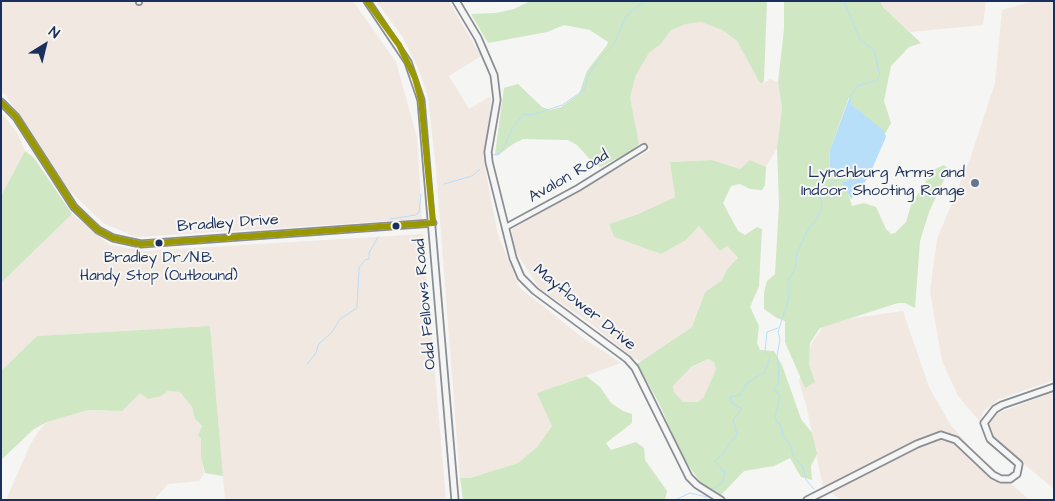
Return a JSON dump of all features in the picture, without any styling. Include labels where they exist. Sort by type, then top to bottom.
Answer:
[{"type":"street","name":"Odd Fellows Road","points":[[367,1],[399,45],[415,78],[421,100],[433,223],[455,500]]},
{"type":"street","name":"Mayflower Drive","points":[[456,1],[478,38],[494,75],[497,100],[488,152],[517,268],[526,283],[628,359],[635,368],[689,477],[697,485],[721,500]]},
{"type":"street","name":"Bradley Drive","points":[[1,102],[16,117],[74,207],[98,230],[113,238],[141,244],[433,223]]},
{"type":"street","name":"Avalon Road","points":[[506,227],[578,188],[644,147]]},
{"type":"street","points":[[807,500],[917,444],[941,435],[956,440],[993,475],[1001,479],[1010,479],[1017,474],[1019,464],[990,439],[984,423],[995,409],[1002,405],[1054,387]]},
{"type":"shaded area","points":[[1,1],[353,1],[396,62],[417,137],[422,219],[136,237],[103,223],[68,189],[5,94],[1,93]]},
{"type":"shaded area","points":[[376,1],[449,1],[481,56],[449,76],[469,109],[491,96],[489,128],[483,158],[498,235],[520,288],[583,338],[621,363],[538,393],[552,426],[537,447],[518,463],[470,478],[460,478],[436,169],[428,97],[418,68],[402,36]]},
{"type":"shaded area","points":[[880,1],[986,1],[983,25],[910,32],[883,7]]},
{"type":"shaded area","points":[[1033,1],[1054,1],[1054,380],[997,400],[983,412],[980,422],[958,396],[942,361],[930,291],[937,239],[969,162],[995,83],[1002,10]]},
{"type":"shaded area","points":[[701,22],[722,30],[737,41],[762,84],[770,79],[778,82],[782,108],[777,148],[766,167],[750,160],[740,169],[712,160],[670,162],[675,197],[609,224],[614,237],[661,254],[686,240],[699,226],[720,251],[727,246],[738,259],[727,269],[722,280],[705,292],[692,327],[641,361],[633,358],[594,326],[539,288],[513,247],[512,229],[650,150],[644,142],[639,144],[632,118],[630,98],[636,75],[649,53],[661,44],[671,30],[686,24]]},
{"type":"shaded area","points":[[1,112],[18,134],[25,151],[1,196]]},
{"type":"shaded area","points":[[72,214],[110,245],[145,251],[423,234],[446,500],[225,500],[210,326],[37,336],[1,371],[1,283]]},
{"type":"shaded area","points":[[903,311],[929,387],[950,424],[977,455],[1030,500],[841,500],[823,487],[807,408],[799,381],[812,343],[826,322]]},
{"type":"shaded area","points":[[708,359],[714,362],[716,369],[704,398],[698,402],[683,402],[674,392],[673,386],[685,371]]},
{"type":"shaded area","points":[[168,391],[180,392],[192,407],[195,419],[202,427],[198,435],[201,439],[201,458],[204,473],[199,481],[168,484],[154,500],[6,500],[30,445],[47,422],[88,410],[106,411],[140,393],[161,396]]},
{"type":"shaded area","points":[[1054,392],[1054,489],[989,435],[989,423],[998,413]]},
{"type":"green space","points":[[530,1],[767,1],[764,81],[762,84],[759,81],[737,41],[722,30],[701,22],[686,24],[671,30],[661,44],[649,53],[636,75],[630,98],[639,144],[630,152],[600,167],[594,164],[577,145],[568,140],[523,139],[497,156],[495,154],[504,88],[518,84],[542,107],[550,110],[561,107],[579,94],[587,71],[608,42],[590,30],[564,25],[547,32],[488,43],[471,14],[496,13],[514,9]]},
{"type":"green space","points":[[784,1],[880,1],[883,7],[921,43],[909,47],[891,66],[884,101],[891,123],[885,134],[852,105],[849,97],[830,150],[829,169],[837,177],[847,170],[854,175],[851,179],[844,181],[852,206],[864,203],[876,207],[886,229],[891,234],[895,233],[906,222],[911,205],[933,170],[944,165],[949,169],[929,212],[920,241],[915,308],[905,303],[898,303],[820,328],[810,343],[809,365],[815,382],[805,388],[785,342],[785,321],[764,309],[764,292],[767,281],[775,274],[779,205],[777,148],[782,108],[778,82],[784,29]]},
{"type":"green space","points":[[25,151],[34,158],[72,214],[1,283],[1,196]]},
{"type":"green space","points":[[712,160],[740,169],[750,160],[766,167],[765,185],[762,190],[750,189],[740,184],[731,186],[723,203],[738,231],[745,235],[757,227],[762,229],[759,286],[750,307],[759,326],[757,343],[760,350],[774,351],[782,365],[801,419],[812,433],[817,454],[811,466],[812,480],[801,477],[790,458],[774,466],[744,471],[721,495],[701,483],[683,458],[659,403],[637,364],[692,327],[705,292],[722,280],[727,269],[738,258],[727,246],[720,251],[699,226],[686,240],[661,254],[614,237],[609,224],[638,214],[675,197],[670,162]],"holes":[[[708,359],[714,362],[716,369],[704,397],[698,402],[683,402],[674,392],[673,386],[691,367]]]},
{"type":"green space","points":[[210,326],[223,476],[205,473],[201,458],[201,439],[198,435],[202,426],[195,419],[192,407],[180,392],[168,391],[161,396],[148,399],[140,393],[122,411],[88,410],[47,422],[34,429],[1,460],[1,371],[37,336]]},
{"type":"green space","points":[[586,376],[600,387],[611,403],[623,411],[632,414],[632,423],[606,443],[611,450],[636,442],[644,448],[645,460],[667,491],[665,500],[463,500],[460,478],[470,478],[518,463],[537,447],[552,426],[537,393]]},
{"type":"water","points":[[850,96],[852,105],[884,131],[886,137],[868,178],[851,199],[842,182],[851,179],[854,175],[847,170],[837,177],[829,173],[830,150]]},
{"type":"waterway","points":[[493,155],[499,154],[503,149],[513,127],[524,114],[532,115],[562,105],[584,90],[589,74],[599,59],[614,44],[626,16],[644,1]]},
{"type":"waterway","points":[[844,1],[860,40],[874,50],[880,75],[876,81],[859,85],[851,96]]},
{"type":"waterway","points":[[444,184],[472,176],[480,169]]},
{"type":"waterway","points":[[814,489],[806,480],[803,467],[794,457],[790,445],[783,436],[782,428],[775,418],[780,396],[774,389],[778,385],[779,366],[777,357],[780,339],[778,332],[789,298],[789,279],[795,270],[797,253],[806,233],[818,217],[822,205],[820,196],[824,189],[848,171]]},
{"type":"waterway","points":[[390,219],[416,215],[419,212],[421,194]]},
{"type":"waterway","points":[[307,364],[316,353],[318,345],[332,332],[340,319],[357,308],[359,268],[365,260],[369,259],[369,253],[378,237]]},
{"type":"waterway","points":[[713,489],[722,483],[725,473],[714,461],[721,456],[737,434],[733,420],[742,409],[731,402],[730,397],[740,395],[747,383],[765,372],[770,357],[765,352],[767,332],[778,328]]},
{"type":"waterway","points":[[675,500],[690,493],[707,497]]},
{"type":"transit line","points":[[1,102],[16,117],[74,207],[98,230],[113,238],[141,244],[433,223],[421,100],[415,78],[399,45],[367,1]]},
{"type":"place","name":"Lynchburg Arms and Indoor Shooting Range","points":[[975,183]]},
{"type":"place","name":"Bradley Dr./N.B. Handy Stop (Outbound)","points":[[159,243]]}]
